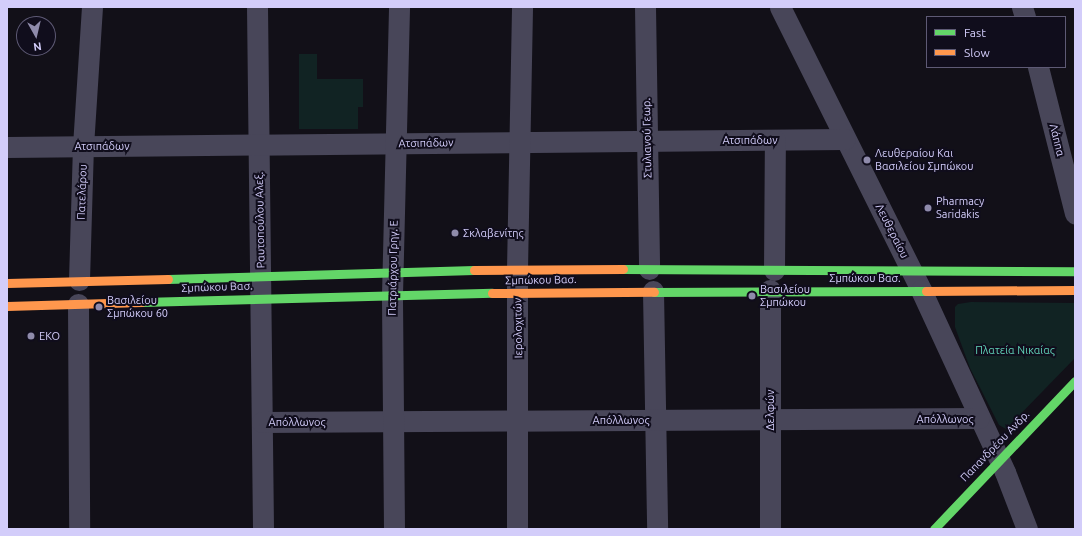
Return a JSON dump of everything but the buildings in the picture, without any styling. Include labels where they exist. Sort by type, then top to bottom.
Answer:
[{"type":"main road","name":"Σμπώκου Βασ.","points":[[7,283],[517,269],[912,269],[1075,271]]},
{"type":"main road","name":"Σμπώκου Βασ.","points":[[7,306],[517,292],[1075,290]]},
{"type":"main road","name":"Παπανδρέου Ανδρ.","points":[[934,529],[999,458],[1075,381]]},
{"type":"street","name":"Πατελάρου","points":[[79,280],[83,146],[92,7]]},
{"type":"street","name":"Ραυτοπούλου Αλεξ.","points":[[257,7],[263,529]]},
{"type":"street","name":"Πατριάρχου Γρηγ. Ε","points":[[394,529],[392,272],[400,7]]},
{"type":"street","name":"Ιερολοχιτών","points":[[517,529],[519,421],[517,269],[522,7]]},
{"type":"street","name":"Στυλιανού Γεωρ.","points":[[644,7],[649,269]]},
{"type":"street","name":"Λευθεραίου","points":[[780,7],[845,139],[912,269],[979,418],[999,458],[1027,529]]},
{"type":"street","name":"Λάππα","points":[[1038,68],[1075,213]]},
{"type":"street","name":"Ατσιπάδων","points":[[7,147],[845,139]]},
{"type":"street","points":[[774,270],[775,140]]},
{"type":"street","name":"Δελφών","points":[[770,290],[770,529]]},
{"type":"street","points":[[653,291],[657,529]]},
{"type":"street","points":[[78,304],[79,529]]},
{"type":"street","name":"Απόλλωνος","points":[[262,422],[979,418]]},
{"type":"green space","points":[[299,54],[317,54],[317,79],[363,79],[363,107],[358,107],[358,129],[299,129]]},
{"type":"green space","name":"Πλατεία Νικαίας","points":[[971,302],[1075,303],[1075,358],[1006,429],[999,425],[970,368],[955,327],[955,307],[958,304]]},
{"type":"traffic: fast","points":[[623,269],[1075,271]]},
{"type":"traffic: fast","points":[[168,279],[474,270]]},
{"type":"traffic: fast","points":[[654,292],[926,291]]},
{"type":"traffic: fast","points":[[142,302],[492,293]]},
{"type":"traffic: fast","points":[[934,529],[1075,381]]},
{"type":"traffic: slow","points":[[474,270],[623,269]]},
{"type":"traffic: slow","points":[[7,283],[168,279]]},
{"type":"traffic: slow","points":[[926,291],[1075,290]]},
{"type":"traffic: slow","points":[[492,293],[654,292]]},
{"type":"traffic: slow","points":[[7,306],[142,302]]},
{"type":"place","name":"Λευθεραίου Και Βασιλείου Σμπώκου","points":[[867,160]]},
{"type":"place","name":"Pharmacy Saridakis","points":[[928,208]]},
{"type":"place","name":"Σκλαβενίτης","points":[[455,233]]},
{"type":"place","name":"Βασιλείου Σμπώκου","points":[[752,296]]},
{"type":"place","name":"Βασιλείου Σμπώκου 60","points":[[99,307]]},
{"type":"place","name":"ΕΚΟ","points":[[31,336]]}]
